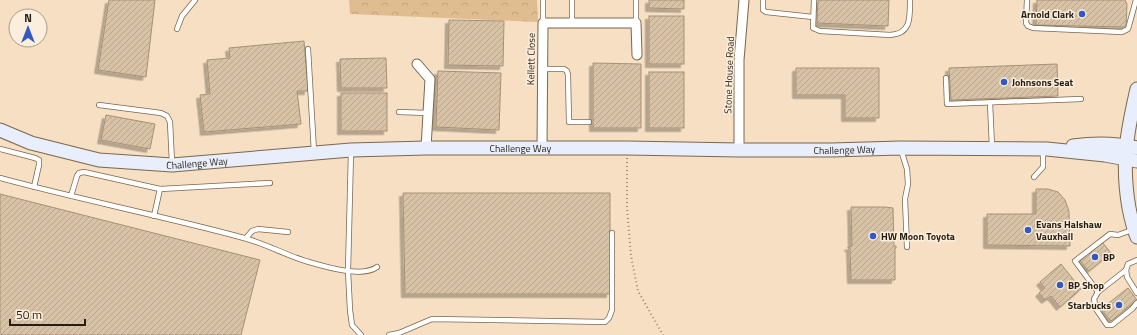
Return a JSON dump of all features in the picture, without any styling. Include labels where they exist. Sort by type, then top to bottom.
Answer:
[{"type":"street","name":"Stone House Road","points":[[739,150],[739,60],[744,0]]},
{"type":"street","name":"Kellett Close","points":[[542,148],[543,23],[636,23]]},
{"type":"street","points":[[636,23],[637,56]]},
{"type":"street","points":[[417,64],[430,78],[426,148]]},
{"type":"street","points":[[1135,234],[1126,190],[1131,160],[1131,147],[1128,129],[1137,89]]},
{"type":"street","name":"Challenge Way","points":[[0,130],[31,143],[99,160],[172,164],[351,150],[426,148],[627,148],[739,150],[900,148],[992,149],[1045,150],[1105,155],[1131,160]]},
{"type":"street","name":"Challenge Way","points":[[1045,150],[1093,144],[1131,147]]},
{"type":"lane","points":[[177,29],[182,16],[195,0]]},
{"type":"lane","points":[[543,0],[543,23]]},
{"type":"lane","points":[[572,0],[572,23]]},
{"type":"lane","points":[[636,0],[636,23]]},
{"type":"lane","points":[[763,0],[763,10],[766,12],[813,17]]},
{"type":"lane","points":[[814,0],[813,28],[820,31],[898,35],[905,30],[909,21],[910,0]]},
{"type":"lane","points":[[1026,0],[1026,23],[1028,26],[1033,28],[1122,32],[1128,29],[1136,0]]},
{"type":"lane","points":[[308,49],[314,153]]},
{"type":"lane","points":[[542,69],[564,69],[567,71],[569,122],[589,122]]},
{"type":"lane","points":[[946,78],[947,104],[1081,99]]},
{"type":"lane","points":[[990,103],[992,149]]},
{"type":"lane","points":[[99,105],[161,113],[167,116],[170,122],[172,164]]},
{"type":"lane","points":[[399,112],[428,113]]},
{"type":"lane","points":[[900,148],[907,169],[908,184],[905,199],[907,247]]},
{"type":"lane","points":[[0,149],[39,160],[34,187]]},
{"type":"lane","points":[[351,150],[348,271],[350,310],[352,325],[361,335]]},
{"type":"lane","points":[[1034,177],[1043,167],[1045,150]]},
{"type":"lane","points":[[71,196],[77,176],[79,173],[84,172],[160,189],[270,183]]},
{"type":"lane","points":[[0,178],[246,238],[304,261],[330,268],[363,272],[372,271],[377,267]]},
{"type":"lane","points":[[154,216],[160,189]]},
{"type":"lane","points":[[246,238],[252,231],[258,229],[288,232]]},
{"type":"lane","points":[[389,335],[399,333],[432,319],[605,322],[609,318],[612,310],[612,234]]},
{"type":"lane","points":[[1098,292],[1075,261],[1110,234],[1135,234]]},
{"type":"lane","points":[[1137,260],[1128,264],[1126,270],[1127,276],[1137,293]]},
{"type":"lane","points":[[1126,270],[1098,292],[1094,299],[1096,309],[1107,325],[1112,325],[1132,309],[1137,303]]},
{"type":"path","points":[[627,148],[627,208],[631,256],[638,291],[664,335]]},
{"type":"green space","points":[[349,0],[537,0],[538,22],[350,14]]},
{"type":"building","points":[[109,0],[155,0],[146,77],[98,70]]},
{"type":"building","points":[[649,0],[684,0],[684,9],[649,8]]},
{"type":"building","points":[[818,0],[889,0],[888,26],[817,23]]},
{"type":"building","name":"Arnold Clark","points":[[1037,0],[1125,0],[1127,4],[1126,27],[1036,25]]},
{"type":"building","points":[[649,16],[684,16],[684,64],[649,64]]},
{"type":"building","points":[[449,20],[504,21],[503,66],[448,65]]},
{"type":"building","points":[[304,41],[308,91],[297,91],[301,124],[204,132],[200,95],[210,94],[207,60],[230,58],[229,48]]},
{"type":"building","points":[[386,58],[387,88],[341,88],[340,59]]},
{"type":"building","points":[[593,63],[641,64],[641,128],[593,128]]},
{"type":"building","name":"Johnsons Seat","points":[[1057,64],[1058,96],[951,100],[949,68]]},
{"type":"building","points":[[796,68],[879,68],[879,118],[845,118],[845,95],[796,95]]},
{"type":"building","points":[[438,71],[501,73],[499,130],[436,127]]},
{"type":"building","points":[[649,72],[684,72],[684,128],[649,128]]},
{"type":"building","points":[[341,93],[387,93],[387,131],[341,131]]},
{"type":"building","points":[[106,115],[155,124],[150,149],[101,140]]},
{"type":"building","name":"Evans Halshaw Vauxhall","points":[[1036,189],[1048,189],[1058,192],[1065,200],[1069,211],[1070,246],[987,245],[987,214],[1036,214]]},
{"type":"building","points":[[403,193],[610,193],[610,294],[405,294]]},
{"type":"building","points":[[0,194],[260,260],[241,335],[0,335]]},
{"type":"building","name":"HW Moon Toyota","points":[[851,207],[893,208],[894,246],[896,246],[895,280],[851,280],[850,248],[848,247],[852,246]]},
{"type":"building","name":"BP","points":[[1102,242],[1111,253],[1089,271],[1080,261]]},
{"type":"building","name":"BP Shop","points":[[1061,264],[1081,289],[1060,307],[1051,296],[1045,300],[1039,293],[1045,288],[1040,282]]},
{"type":"building","name":"Starbucks","points":[[1128,288],[1137,300],[1111,321],[1101,309]]},
{"type":"place","name":"Arnold Clark","points":[[1082,14]]},
{"type":"place","name":"Johnsons Seat","points":[[1004,82]]},
{"type":"place","name":"Evans Halshaw Vauxhall","points":[[1028,230]]},
{"type":"place","name":"HW Moon Toyota","points":[[873,236]]},
{"type":"place","name":"BP","points":[[1095,257]]},
{"type":"place","name":"BP Shop","points":[[1060,285]]},
{"type":"place","name":"Starbucks","points":[[1119,305]]}]
